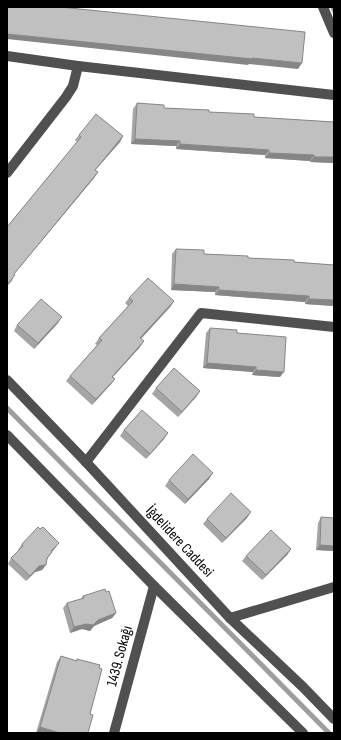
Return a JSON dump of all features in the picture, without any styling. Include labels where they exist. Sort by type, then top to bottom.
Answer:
[{"type":"street","points":[[323,7],[334,33]]},
{"type":"street","points":[[7,56],[78,66],[334,95]]},
{"type":"street","points":[[7,174],[73,86],[78,66]]},
{"type":"street","points":[[86,462],[201,313],[334,327]]},
{"type":"street","name":"İğdelidere Caddesi","points":[[7,380],[86,462],[230,618],[303,687],[334,719]]},
{"type":"street","points":[[7,435],[154,586],[303,733]]},
{"type":"street","name":"1439. Sokağı","points":[[114,733],[154,586]]},
{"type":"street","points":[[230,618],[334,587]]},
{"type":"building","points":[[7,7],[60,7],[305,32],[302,63],[7,34]]},
{"type":"building","points":[[137,103],[164,105],[164,108],[254,114],[254,117],[334,122],[334,157],[314,157],[314,155],[269,153],[269,150],[180,144],[180,141],[135,139]]},
{"type":"building","points":[[96,114],[123,136],[95,170],[98,172],[14,274],[15,275],[7,285],[7,227],[81,137],[79,135]]},
{"type":"building","points":[[176,249],[204,250],[204,254],[248,256],[248,258],[294,260],[294,262],[334,265],[334,300],[309,299],[309,296],[219,290],[219,287],[174,284]]},
{"type":"building","points":[[148,278],[174,301],[140,338],[144,341],[112,377],[115,379],[96,399],[70,376],[102,340],[99,338],[133,301],[129,298]]},
{"type":"building","points":[[41,299],[62,317],[38,343],[17,325]]},
{"type":"building","points":[[210,328],[237,330],[237,333],[286,337],[284,372],[256,370],[256,367],[207,363]]},
{"type":"building","points":[[174,368],[200,391],[182,412],[156,388]]},
{"type":"building","points":[[142,410],[168,433],[150,454],[124,430]]},
{"type":"building","points":[[193,454],[213,473],[188,499],[169,480]]},
{"type":"building","points":[[231,493],[251,512],[226,538],[207,519]]},
{"type":"building","points":[[321,517],[334,518],[334,546],[320,545]]},
{"type":"building","points":[[38,527],[40,529],[43,527],[59,543],[51,551],[52,552],[47,558],[46,565],[39,566],[30,576],[11,558]]},
{"type":"building","points":[[271,530],[291,549],[266,575],[246,556]]},
{"type":"building","points":[[105,589],[106,592],[109,591],[116,613],[98,620],[93,625],[86,624],[74,627],[67,603]]},
{"type":"building","points":[[61,656],[77,661],[77,659],[100,665],[99,668],[102,669],[90,714],[93,715],[88,733],[60,733],[40,727]]},
{"type":"waterway","points":[[7,408],[329,733]]}]
